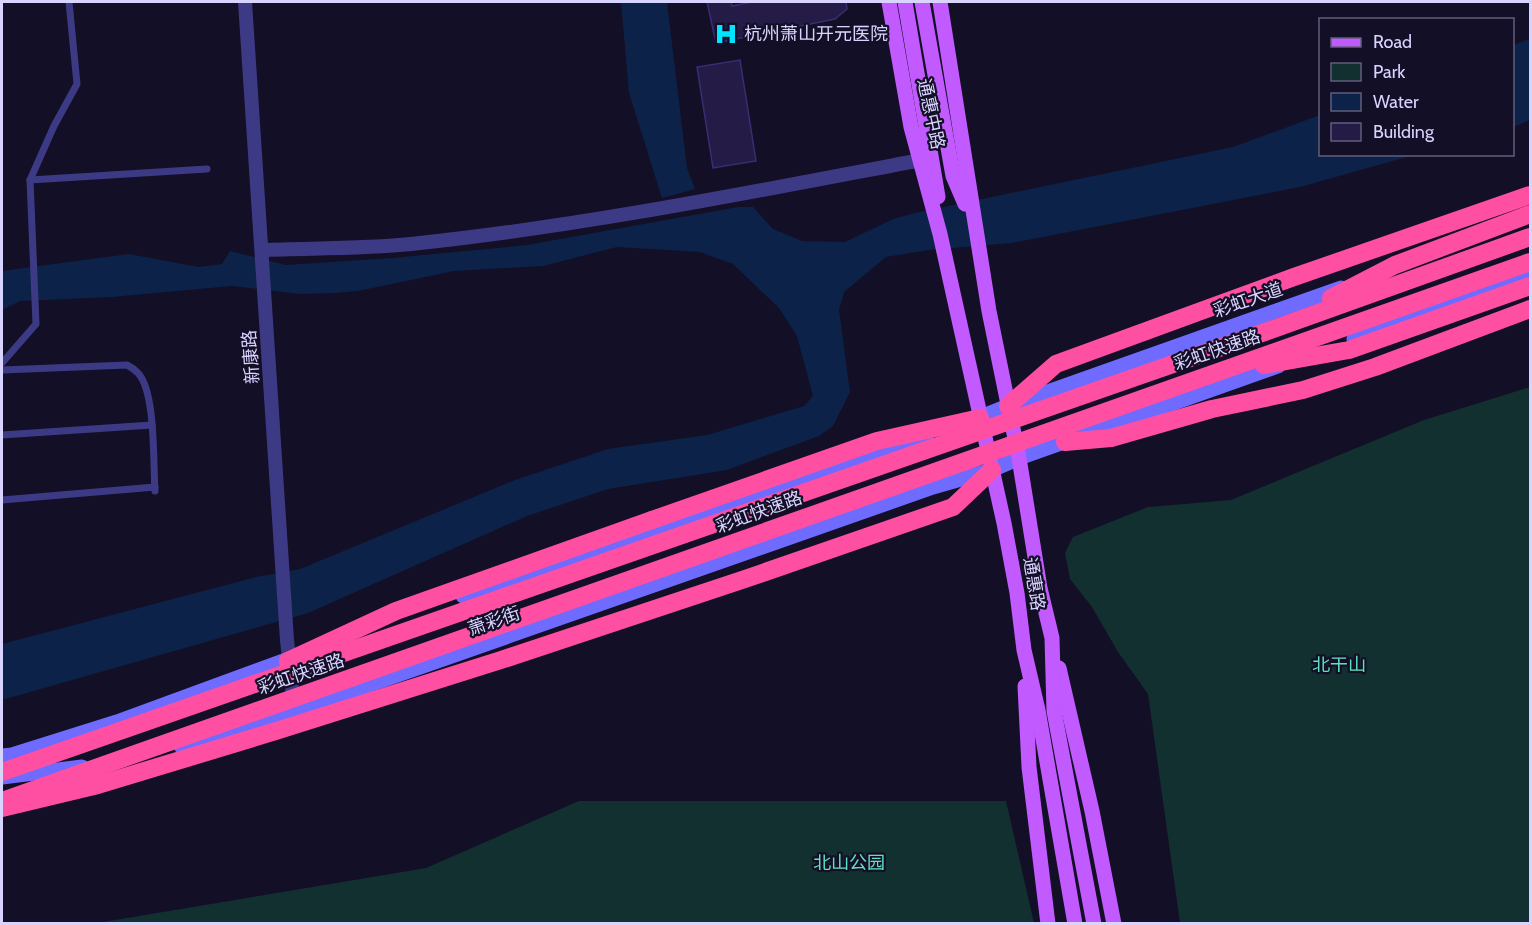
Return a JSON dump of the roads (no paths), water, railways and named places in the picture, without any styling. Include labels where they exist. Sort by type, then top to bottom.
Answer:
[{"type":"highway","points":[[1008,406],[1056,364],[1294,277],[1530,195]]},
{"type":"highway","points":[[1265,332],[1395,265],[1530,214]]},
{"type":"highway","name":"彩虹快速路","points":[[2,772],[1265,332],[1530,237]]},
{"type":"highway","name":"彩虹快速路","points":[[2,801],[1530,262]]},
{"type":"highway","points":[[1212,374],[1349,350],[1530,286]]},
{"type":"highway","points":[[1065,442],[1111,438],[1212,410],[1303,390],[1375,367],[1530,309]]},
{"type":"highway","points":[[191,706],[396,611],[877,441],[980,418]]},
{"type":"highway","points":[[2,808],[109,782],[666,606],[953,507],[992,470]]},
{"type":"main road","name":"通惠中路","points":[[889,2],[911,127],[944,253]]},
{"type":"main road","name":"通惠中路","points":[[905,2],[938,185],[940,234]]},
{"type":"main road","name":"通惠中路","points":[[922,2],[953,176],[974,226]]},
{"type":"main road","name":"通惠中路","points":[[940,2],[978,251]]},
{"type":"main road","name":"彩虹大道","points":[[980,418],[1008,406],[1530,221]]},
{"type":"main road","name":"通惠路","points":[[978,251],[1019,458],[1040,588],[1052,638],[1054,711],[1094,924]]},
{"type":"main road","name":"通惠路","points":[[944,253],[1017,593],[1024,650],[1038,710],[1075,924]]},
{"type":"main road","points":[[992,470],[1019,458],[1530,276]]},
{"type":"main road","name":"萧彩街","points":[[2,756],[12,755],[117,722],[382,624],[980,418]]},
{"type":"main road","name":"萧彩街","points":[[2,777],[132,762],[295,711],[933,487],[992,470]]},
{"type":"main road","points":[[1052,638],[1092,811],[1114,924]]},
{"type":"main road","points":[[1024,650],[1029,767],[1048,924]]},
{"type":"street","name":"新康路","points":[[245,2],[287,640],[295,711]]},
{"type":"street","points":[[262,250],[409,244],[534,229],[664,208],[921,160]]},
{"type":"lane","points":[[2,363],[36,324],[30,180],[54,126],[77,84],[69,2]]},
{"type":"lane","points":[[30,180],[207,169]]},
{"type":"lane","points":[[2,370],[127,365],[140,374],[148,392],[155,489],[2,500]]},
{"type":"lane","points":[[2,435],[152,425]]},
{"type":"water","points":[[621,2],[667,2],[687,168],[695,189],[662,198],[629,93]]},
{"type":"water","points":[[1530,39],[1530,120],[1514,127],[1514,45]]},
{"type":"water","points":[[1319,115],[1319,156],[1410,156],[1300,187],[1012,243],[929,250],[886,257],[844,292],[839,310],[850,392],[833,426],[819,436],[727,470],[608,489],[527,516],[308,613],[2,700],[2,644],[256,577],[300,569],[515,480],[608,449],[707,435],[804,406],[813,396],[797,336],[779,308],[733,264],[700,252],[617,247],[543,266],[454,271],[358,291],[300,294],[232,286],[112,297],[20,301],[2,310],[2,271],[129,254],[199,267],[222,264],[230,251],[286,265],[392,258],[527,245],[738,207],[753,207],[773,229],[802,241],[845,242],[893,219],[915,213],[1233,147]]},
{"type":"place","name":"杭州萧山开元医院","points":[[726,34]]},
{"type":"park label","name":"北干山","points":[[1339,665]]},
{"type":"park label","name":"北山公园","points":[[849,863]]}]
